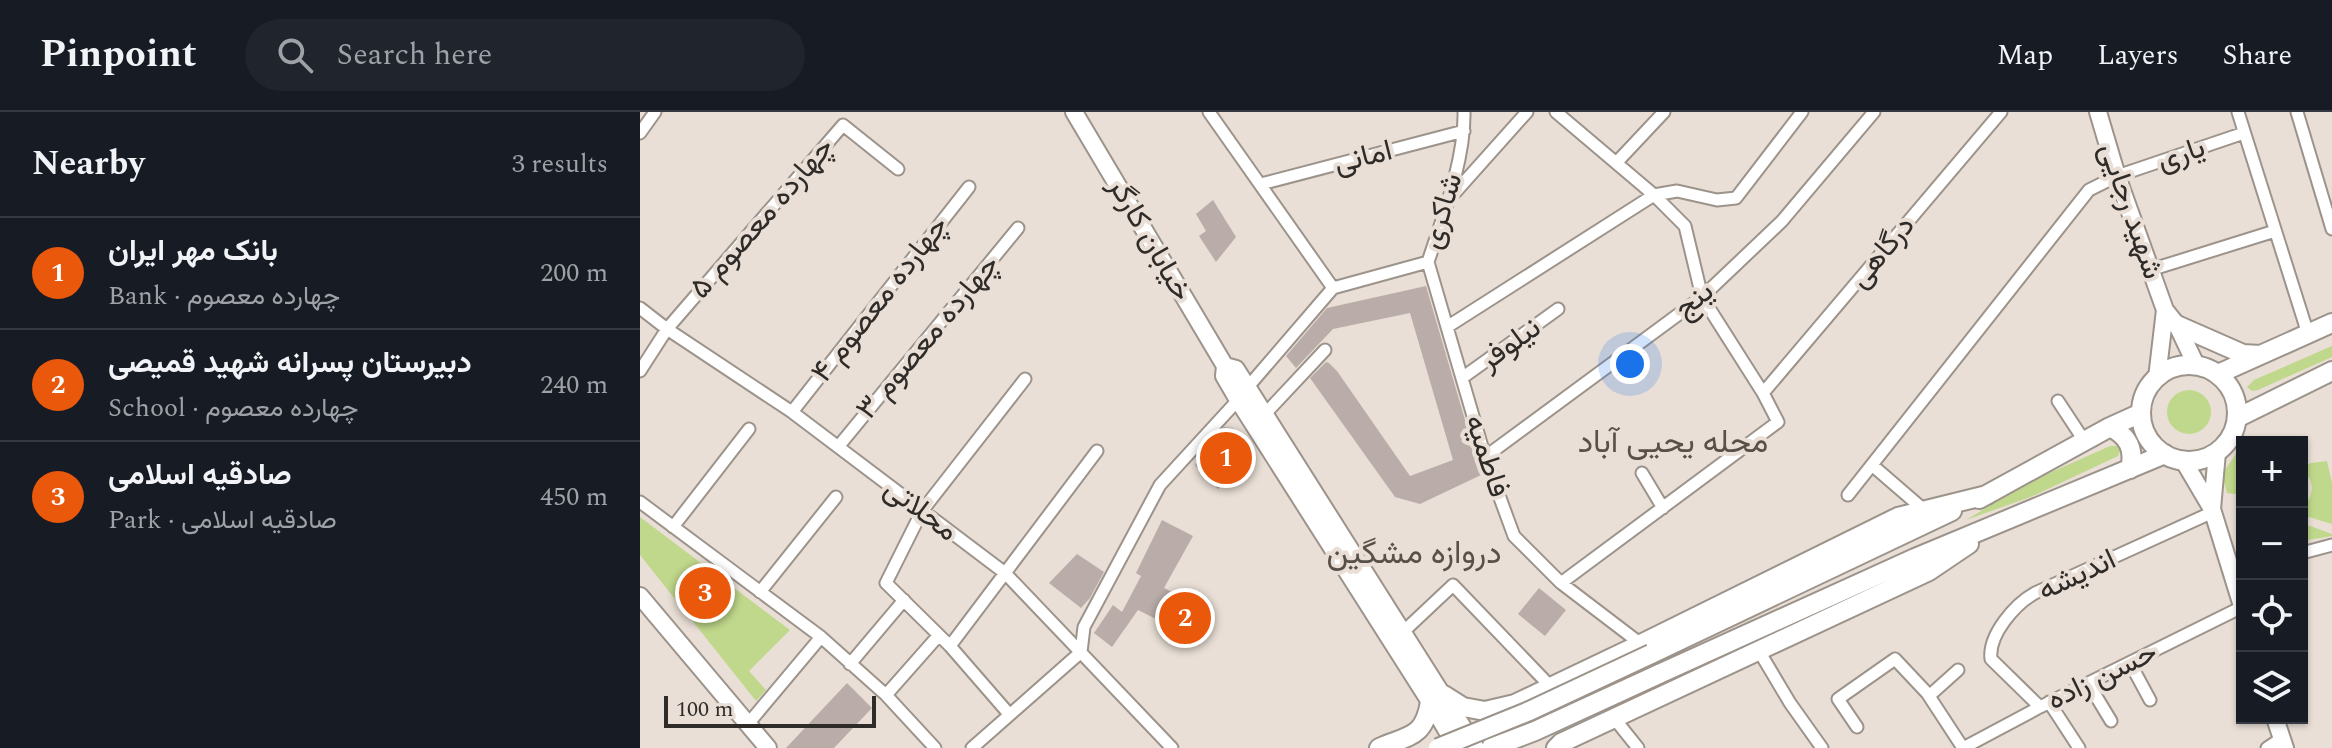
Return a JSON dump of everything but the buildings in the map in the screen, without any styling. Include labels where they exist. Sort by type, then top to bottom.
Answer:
[{"type":"main road","name":"خیابان کارگر","points":[[1074,112],[1225,366],[1224,376],[1264,415],[1403,632],[1437,698]]},
{"type":"main road","name":"شهید رجایی","points":[[2098,112],[2150,270],[2196,365]]},
{"type":"main road","name":"شهید رجایی","points":[[2157,378],[2171,317]]},
{"type":"main road","points":[[2171,317],[2243,354],[2260,355]]},
{"type":"main road","points":[[2218,374],[2332,323]]},
{"type":"main road","points":[[1491,748],[1535,731],[1915,558],[2130,469],[2174,457],[2195,460],[2217,452],[2234,431],[2237,406],[2233,393],[2218,374],[2196,365],[2173,368],[2157,378],[2147,390],[2141,413],[2144,430],[2153,444],[2174,457],[2213,511],[2236,570]]},
{"type":"main road","points":[[2237,418],[2332,371]]},
{"type":"main road","name":"خیابان کارگر","points":[[1243,394],[1437,698]]},
{"type":"main road","points":[[1437,698],[1485,711],[1515,704],[1899,536],[1987,495],[2141,413]]},
{"type":"main road","points":[[2110,427],[2121,433],[2129,443],[2133,457],[2130,469]]},
{"type":"main road","points":[[2213,511],[2217,452]]},
{"type":"main road","points":[[1438,748],[1527,712],[1898,517],[1987,495]]},
{"type":"main road","points":[[1556,748],[1929,571],[2001,522]]},
{"type":"main road","points":[[640,596],[768,748]]},
{"type":"main road","points":[[1646,649],[1643,661],[1666,694]]},
{"type":"main road","points":[[1379,748],[1421,730],[1437,698]]},
{"type":"main road","points":[[1437,698],[1457,748]]},
{"type":"main road","points":[[1437,698],[1476,748]]},
{"type":"street","points":[[640,133],[655,112]]},
{"type":"street","points":[[972,748],[1081,652],[1084,627],[1160,485],[1333,288],[1209,112]]},
{"type":"street","name":"شاکری","points":[[1333,288],[1428,262],[1448,200],[1464,131],[1464,112]]},
{"type":"street","points":[[1448,200],[1527,112]]},
{"type":"street","points":[[1556,112],[1617,162],[1685,226],[1702,297],[1778,422],[1561,583]]},
{"type":"street","points":[[1617,162],[1664,112]]},
{"type":"street","points":[[1447,327],[1654,195],[1677,191],[1717,200],[1736,198],[1802,112]]},
{"type":"street","name":"ینج","points":[[1485,457],[1702,297],[1782,221],[1874,112]]},
{"type":"street","name":"درگاهی","points":[[1763,393],[2001,112]]},
{"type":"street","points":[[2238,112],[2308,334]]},
{"type":"street","points":[[2297,112],[2332,229]]},
{"type":"street","name":"چهارده معصوم ۵","points":[[667,329],[843,125],[898,169]]},
{"type":"street","name":"امانی","points":[[1261,184],[1464,131]]},
{"type":"street","name":"یاری","points":[[1848,495],[2089,190],[2117,176],[2244,133]]},
{"type":"street","name":"چهارده معصوم ۴","points":[[792,412],[969,187]]},
{"type":"street","name":"چهارده معصوم ۳","points":[[838,447],[1018,228]]},
{"type":"street","points":[[2150,270],[2275,231]]},
{"type":"street","name":"فاطمیه","points":[[1428,262],[1485,457],[1514,536],[1561,583],[1646,649]]},
{"type":"street","name":"محلاتی","points":[[640,308],[792,412],[1005,573],[1172,748]]},
{"type":"street","name":"نیلوفر","points":[[1462,378],[1558,309]]},
{"type":"street","points":[[640,371],[667,329]]},
{"type":"street","points":[[1264,415],[1325,350]]},
{"type":"street","points":[[1009,714],[950,646],[886,583],[922,511],[1025,379]]},
{"type":"street","points":[[2058,401],[2085,442]]},
{"type":"street","points":[[673,527],[749,429]]},
{"type":"street","points":[[950,646],[1097,451]]},
{"type":"street","points":[[1872,465],[1924,510]]},
{"type":"street","points":[[1642,473],[1663,508]]},
{"type":"street","points":[[760,592],[836,497]]},
{"type":"street","points":[[640,502],[821,637],[886,695],[935,748]]},
{"type":"street","name":"اندیشه","points":[[2045,704],[1991,659],[1990,648],[1994,636],[2020,604],[2035,593],[2213,511]]},
{"type":"street","points":[[2308,551],[2332,545]]},
{"type":"street","points":[[1403,632],[1453,585],[1551,687]]},
{"type":"street","points":[[850,664],[904,600]]},
{"type":"street","name":"حسن زاده","points":[[1963,748],[2236,610]]},
{"type":"street","points":[[886,695],[939,635]]},
{"type":"street","points":[[748,724],[821,637]]},
{"type":"street","points":[[1759,651],[1822,748]]},
{"type":"street","points":[[1857,727],[1838,699],[1895,659],[1929,696],[1963,748]]},
{"type":"street","points":[[2130,663],[2150,700]]},
{"type":"street","points":[[1929,696],[1958,670]]},
{"type":"street","points":[[2088,683],[2111,721]]},
{"type":"street","points":[[2045,704],[2079,748]]},
{"type":"street","points":[[1614,718],[1638,748]]},
{"type":"street","points":[[1582,748],[1589,730]]},
{"type":"street","points":[[2267,748],[2283,743]]},
{"type":"green space","points":[[2332,346],[2332,357],[2258,390],[2252,391],[2247,387],[2254,380]]},
{"type":"green space","points":[[2189,390],[2205,396],[2211,412],[2205,428],[2189,434],[2173,428],[2167,412],[2173,396]]},
{"type":"green space","points":[[2110,446],[2118,446],[2118,456],[2033,496],[1966,520],[2027,483]]},
{"type":"green space","points":[[2236,454],[2236,494],[2227,493],[2222,474]]},
{"type":"green space","points":[[2327,461],[2332,483],[2332,524],[2308,517],[2312,487],[2308,465]]},
{"type":"green space","points":[[640,517],[790,630],[749,671],[766,690],[756,701],[640,555]]},
{"type":"green space","points":[[2308,525],[2332,534],[2308,540]]},
{"type":"place","name":"بانک مهر ایران","points":[[1226,458]]},
{"type":"place","name":"صادقیه اسلامی","points":[[705,593]]},
{"type":"place","name":"دبیرستان پسرانه شهید قمیصی","points":[[1185,618]]},
{"type":"district","name":"محله یحیی آباد","points":[[1673,442]]},
{"type":"district","name":"دروازه مشگین","points":[[1414,553]]}]
